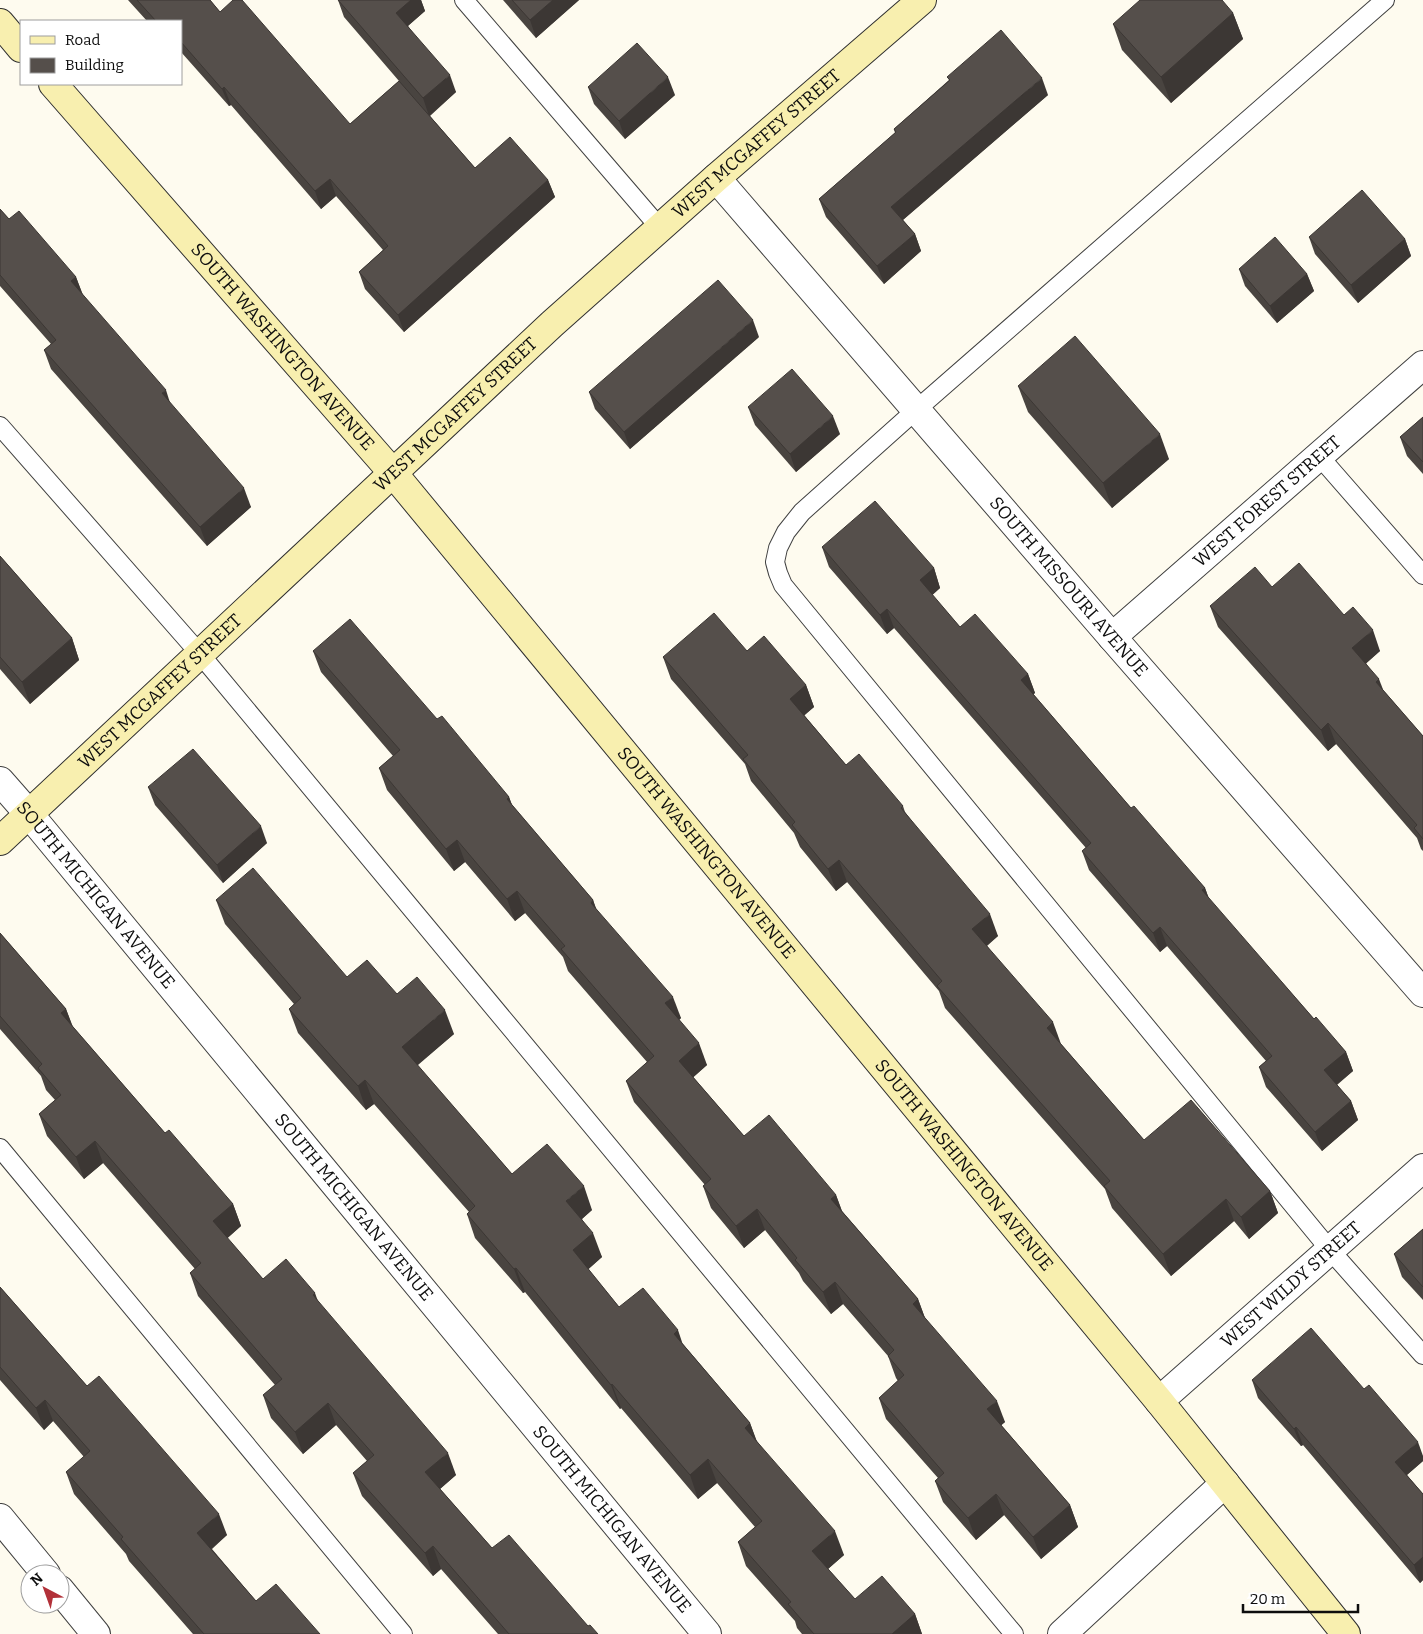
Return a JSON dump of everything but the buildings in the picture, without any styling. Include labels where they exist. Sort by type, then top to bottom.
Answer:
[{"type":"street","name":"WEST MCGAFFEY STREET","points":[[0,841],[489,382],[716,178],[922,0]]},
{"type":"street","points":[[0,23],[20,47]]},
{"type":"street","name":"SOUTH WASHINGTON AVENUE","points":[[54,85],[392,473],[1159,1401],[1346,1634]]},
{"type":"street","name":"SOUTH MISSOURI AVENUE","points":[[716,178],[1423,994]]},
{"type":"street","name":"WEST FOREST STREET","points":[[1112,637],[1423,365]]},
{"type":"street","name":"SOUTH MICHIGAN AVENUE","points":[[0,781],[707,1634]]},
{"type":"street","name":"WEST WILDY STREET","points":[[1159,1401],[1423,1168]]},
{"type":"street","points":[[1062,1634],[1225,1483]]},
{"type":"street","points":[[0,1518],[38,1564]]},
{"type":"street","points":[[70,1602],[96,1634]]},
{"type":"lane","points":[[464,0],[660,228]]},
{"type":"lane","points":[[1384,0],[802,512],[786,532],[778,548],[775,562],[783,586],[1330,1250],[1423,1355]]},
{"type":"lane","points":[[0,426],[200,654],[1014,1634]]},
{"type":"lane","points":[[1318,456],[1423,575]]},
{"type":"lane","points":[[0,1148],[403,1634]]}]
